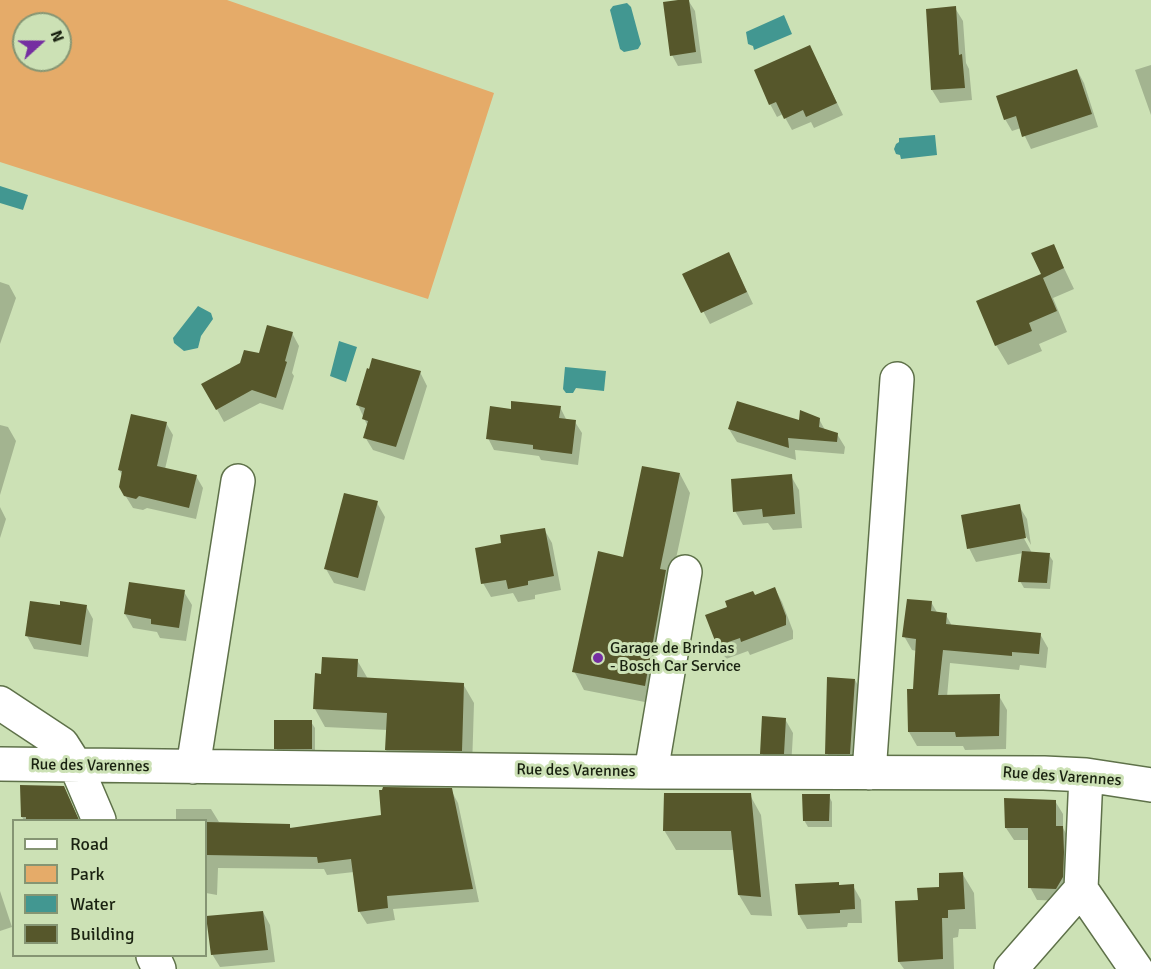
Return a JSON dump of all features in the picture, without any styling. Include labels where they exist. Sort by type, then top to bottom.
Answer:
[{"type":"street","points":[[869,773],[897,379]]},
{"type":"street","points":[[193,767],[238,481]]},
{"type":"street","points":[[651,772],[685,572]]},
{"type":"street","points":[[0,703],[62,744],[76,766],[99,819]]},
{"type":"street","name":"Rue des Varennes","points":[[0,764],[651,772],[1044,773],[1151,784]]},
{"type":"street","points":[[1086,776],[1081,889],[1136,969]]},
{"type":"street","points":[[1011,969],[1081,889]]},
{"type":"green space","points":[[0,0],[227,0],[494,93],[428,299],[0,162]]},
{"type":"water","points":[[627,3],[631,7],[641,44],[638,49],[624,52],[620,49],[610,10],[613,6]]},
{"type":"water","points":[[784,15],[792,34],[754,50],[753,46],[748,44],[746,32]]},
{"type":"water","points":[[935,135],[937,155],[901,159],[900,155],[896,154],[894,149],[899,138]]},
{"type":"water","points":[[0,186],[28,195],[23,210],[0,203]]},
{"type":"water","points":[[198,306],[211,313],[213,319],[201,336],[198,348],[184,351],[174,343],[173,338]]},
{"type":"water","points":[[339,341],[357,347],[346,382],[330,376]]},
{"type":"water","points":[[565,367],[606,371],[604,391],[576,388],[573,393],[566,393],[563,389]]},
{"type":"building","points":[[689,0],[696,52],[670,56],[663,2]]},
{"type":"building","points":[[956,6],[959,55],[962,54],[965,88],[931,90],[926,9]]},
{"type":"building","points":[[810,45],[837,103],[806,117],[803,110],[784,119],[776,102],[769,105],[754,70]]},
{"type":"building","points":[[1077,69],[1092,114],[1022,137],[1016,116],[1004,120],[996,96]]},
{"type":"building","points":[[1054,244],[1064,268],[1043,278],[1057,311],[1029,323],[1032,331],[995,346],[976,301],[1041,274],[1031,253]]},
{"type":"building","points":[[729,252],[747,292],[701,313],[682,274]]},
{"type":"building","points":[[267,325],[293,332],[276,398],[252,390],[216,410],[201,384],[240,363],[244,350],[259,353]]},
{"type":"building","points":[[372,358],[421,371],[396,447],[363,438],[368,421],[362,419],[365,408],[356,405]]},
{"type":"building","points":[[511,401],[561,406],[559,418],[576,420],[572,454],[533,449],[533,445],[486,439],[490,406],[511,409]]},
{"type":"building","points":[[737,401],[799,420],[800,410],[820,418],[819,427],[838,433],[837,442],[788,438],[789,448],[728,429]]},
{"type":"building","points":[[131,414],[167,422],[157,466],[197,475],[189,508],[139,496],[136,499],[124,496],[119,487],[122,471],[118,470]]},
{"type":"building","points":[[642,466],[680,473],[660,569],[666,570],[645,686],[572,672],[598,551],[623,557]]},
{"type":"building","points":[[792,474],[795,514],[763,517],[762,509],[733,512],[731,479]]},
{"type":"building","points":[[344,493],[378,501],[358,578],[324,569]]},
{"type":"building","points":[[1020,504],[1026,538],[967,549],[961,515]]},
{"type":"building","points":[[545,528],[554,576],[528,581],[528,585],[508,589],[506,580],[481,584],[475,548],[501,543],[500,535]]},
{"type":"building","points":[[1022,551],[1050,553],[1047,583],[1018,582]]},
{"type":"building","points":[[129,582],[185,590],[179,628],[151,624],[151,619],[124,614]]},
{"type":"building","points":[[775,587],[786,616],[786,625],[741,642],[740,638],[717,646],[705,615],[727,607],[725,601],[753,591],[755,595]]},
{"type":"building","points":[[907,599],[932,601],[931,611],[947,613],[946,624],[1041,633],[1039,654],[1012,652],[1012,656],[943,650],[938,695],[1000,694],[999,736],[956,737],[955,732],[908,732],[907,689],[913,689],[916,639],[902,637]]},
{"type":"building","points":[[30,601],[60,605],[60,601],[87,605],[81,645],[25,636]]},
{"type":"building","points":[[322,657],[358,659],[357,677],[464,683],[462,751],[385,750],[387,713],[313,709],[315,673],[321,674]]},
{"type":"building","points":[[827,677],[855,679],[850,754],[825,754]]},
{"type":"building","points":[[762,716],[786,718],[784,754],[760,754]]},
{"type":"building","points":[[274,720],[312,720],[312,749],[274,749]]},
{"type":"building","points":[[20,785],[64,786],[79,819],[26,819],[26,817],[21,817]]},
{"type":"building","points":[[383,787],[452,788],[473,889],[387,896],[388,908],[358,912],[351,859],[318,863],[317,857],[207,855],[207,822],[290,824],[290,828],[381,815],[379,790]]},
{"type":"building","points":[[664,793],[751,793],[761,897],[738,895],[731,831],[663,831]]},
{"type":"building","points":[[802,794],[830,794],[829,821],[803,821]]},
{"type":"building","points":[[1004,798],[1056,800],[1056,826],[1063,826],[1064,852],[1063,877],[1056,889],[1028,888],[1028,828],[1005,828]]},
{"type":"building","points":[[963,872],[965,909],[948,910],[948,918],[942,918],[943,959],[898,962],[895,901],[918,900],[917,888],[939,887],[939,873]]},
{"type":"building","points":[[839,882],[839,885],[854,884],[855,909],[840,910],[840,913],[798,915],[795,884]]},
{"type":"building","points":[[263,911],[268,950],[211,955],[207,916]]},
{"type":"place","name":"Garage de Brindas - Bosch Car Service","points":[[598,658]]}]
